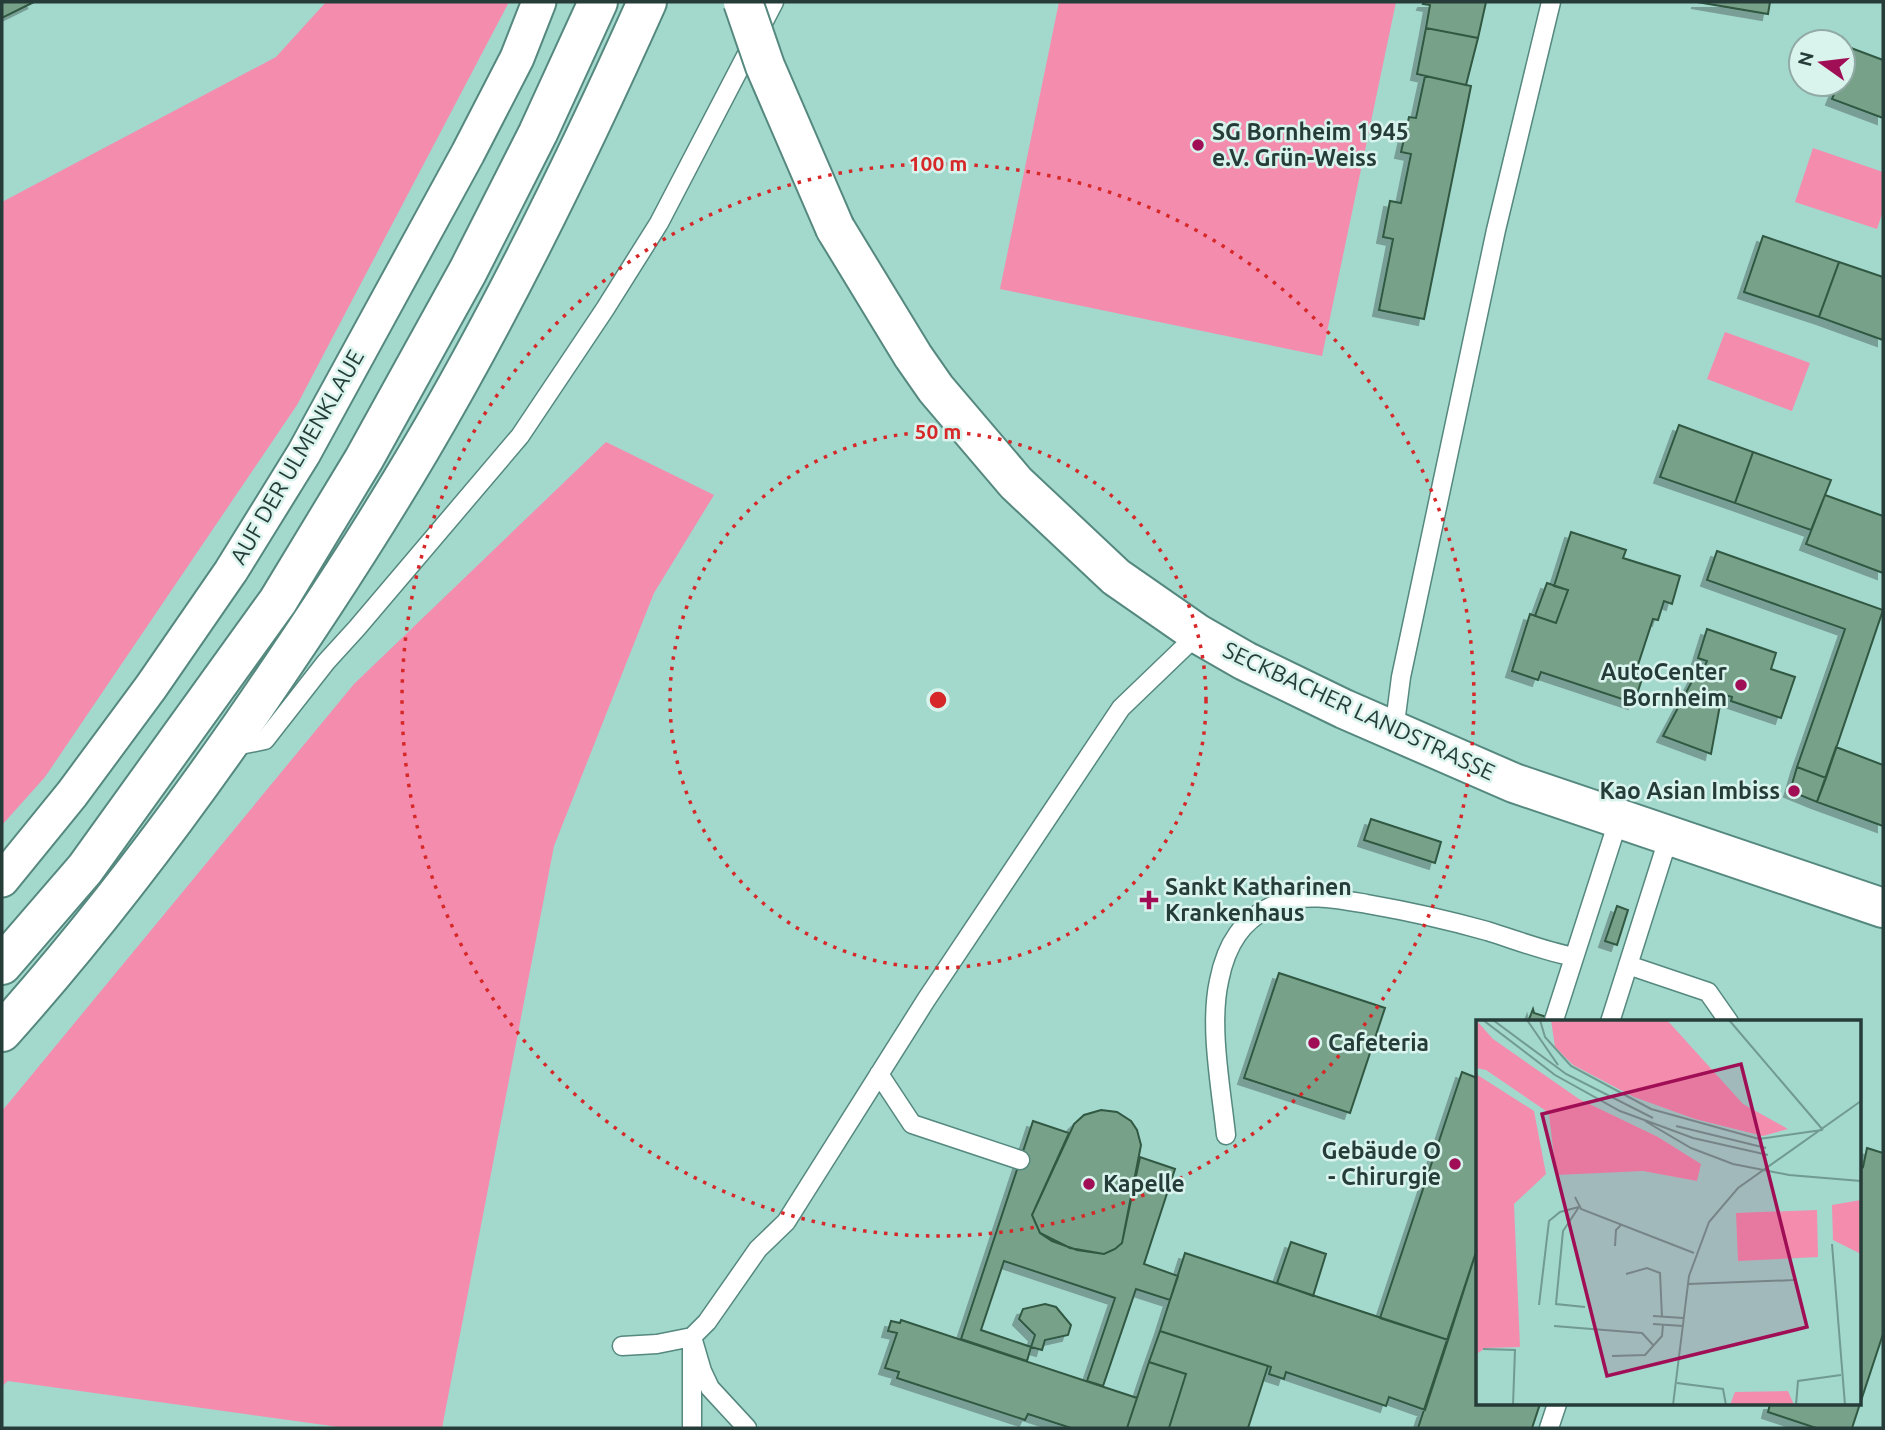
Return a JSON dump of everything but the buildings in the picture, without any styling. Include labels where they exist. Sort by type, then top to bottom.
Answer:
[{"type":"main road","points":[[2,965],[85,869],[278,601],[364,459],[468,271],[538,133],[598,2]]},
{"type":"main road","points":[[2,1032],[115,898],[189,802],[310,627],[421,449],[517,273],[598,111],[647,2]]},
{"type":"main road","name":"SECKBACHER LANDSTRASSE","points":[[743,2],[765,66],[835,228],[913,356],[936,389],[1016,483],[1116,577],[1198,634],[1245,662],[1514,783],[1883,908]]},
{"type":"street","name":"AUF DER ULMENKLAUE","points":[[2,880],[72,794],[151,687],[231,571],[304,453],[468,153],[517,58],[539,2]]},
{"type":"lane","points":[[226,747],[265,740],[326,662],[520,436],[659,223],[774,2]]},
{"type":"lane","points":[[1394,731],[1401,677],[1491,256],[1551,2]]},
{"type":"lane","points":[[622,1346],[657,1344],[692,1336],[707,1322],[758,1250],[786,1222],[879,1074],[1121,708],[1198,634]]},
{"type":"lane","points":[[1555,1020],[1619,818]]},
{"type":"lane","points":[[1611,1020],[1669,836]]},
{"type":"lane","points":[[1226,1135],[1215,1016],[1219,981],[1235,934],[1254,917],[1278,904],[1303,898],[1336,899],[1377,906],[1484,930],[1574,957]]},
{"type":"lane","points":[[1628,965],[1708,992],[1728,1020]]},
{"type":"lane","points":[[879,1074],[912,1124],[1020,1160]]},
{"type":"lane","points":[[692,1336],[692,1428]]},
{"type":"lane","points":[[692,1336],[710,1388],[747,1428]]},
{"type":"lane","points":[[1549,1428],[1556,1406]]},
{"type":"shaded area","points":[[326,2],[509,2],[297,405],[45,777],[2,825],[2,202],[276,57]]},
{"type":"shaded area","name":"SG Bornheim 1945 e.V. Grün-Weiss","points":[[1059,2],[1396,2],[1322,356],[1000,289]]},
{"type":"shaded area","points":[[1813,148],[1883,172],[1883,211],[1877,229],[1795,202]]},
{"type":"shaded area","points":[[1725,332],[1810,363],[1792,411],[1707,379]]},
{"type":"shaded area","points":[[606,442],[714,495],[654,593],[554,846],[442,1428],[346,1428],[8,1381],[2,1386],[2,1111],[354,684]]},
{"type":"place","name":"SG Bornheim 1945 e.V. Grün-Weiss","points":[[1198,145]]},
{"type":"place","name":"AutoCenter Bornheim","points":[[1741,685]]},
{"type":"place","name":"Kao Asian Imbiss","points":[[1794,791]]},
{"type":"place","name":"Sankt Katharinen Krankenhaus","points":[[1149,900]]},
{"type":"place","name":"Cafeteria","points":[[1314,1043]]},
{"type":"place","name":"Gebäude O - Chirurgie","points":[[1455,1164]]},
{"type":"place","name":"Kapelle","points":[[1089,1184]]}]
